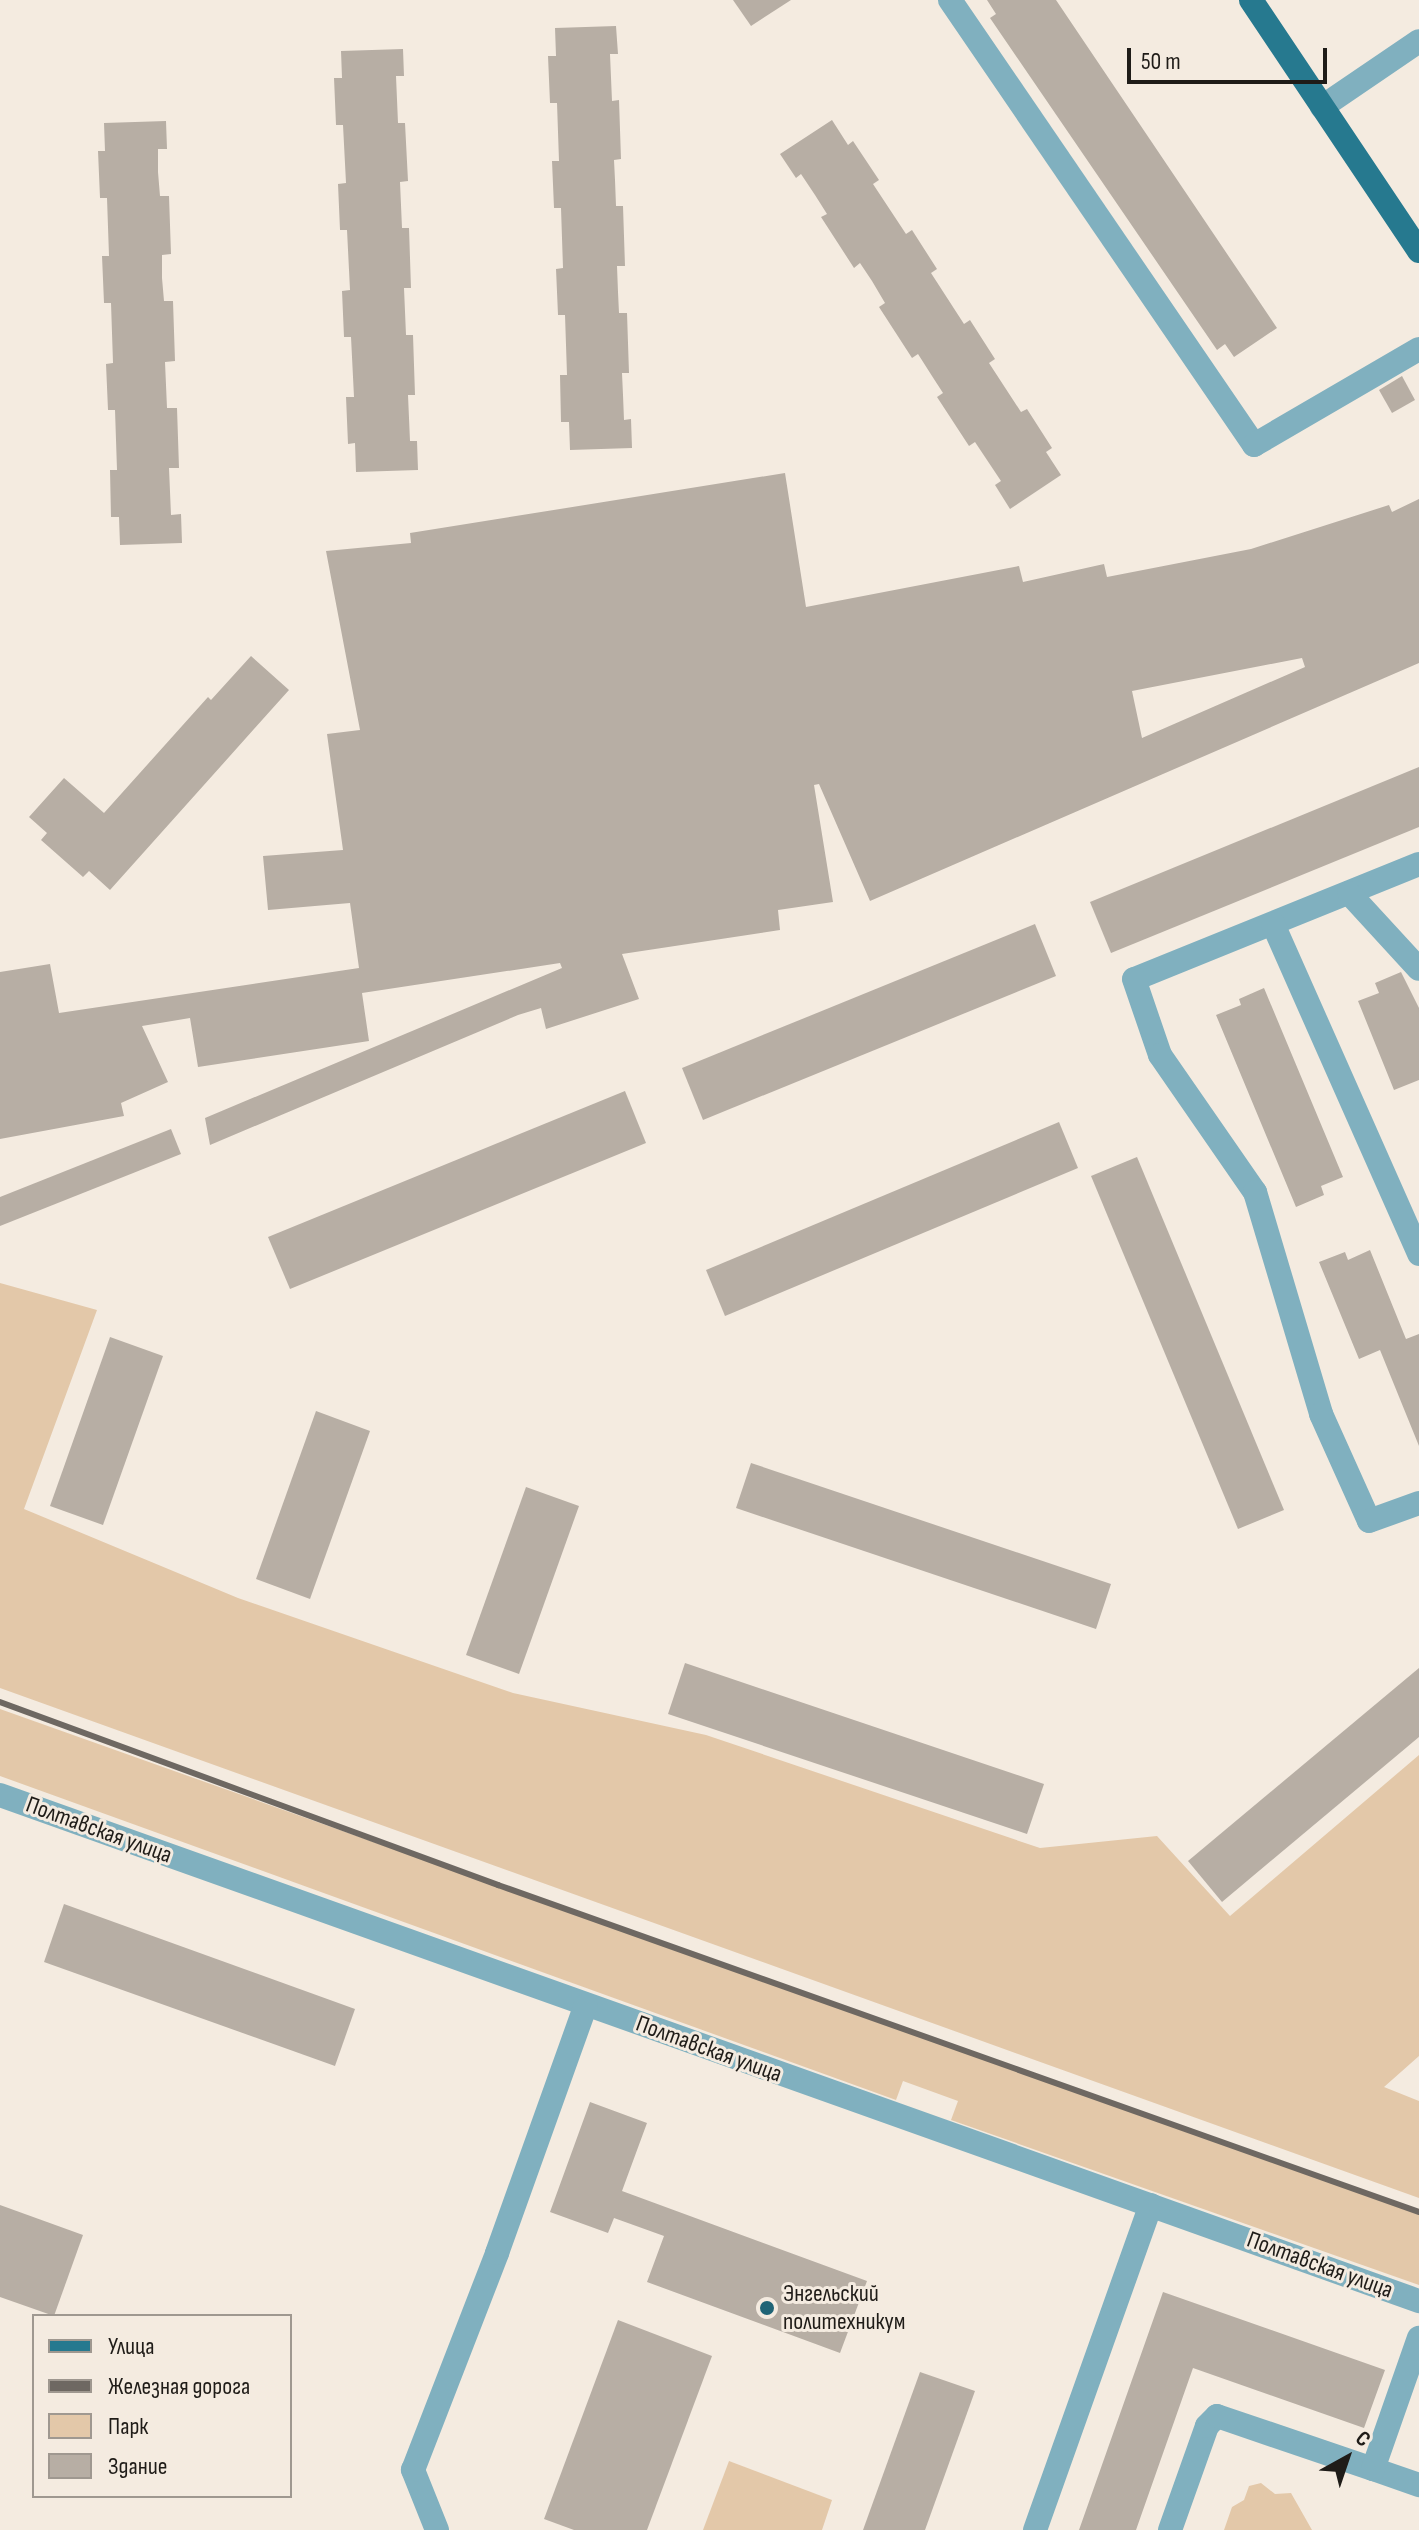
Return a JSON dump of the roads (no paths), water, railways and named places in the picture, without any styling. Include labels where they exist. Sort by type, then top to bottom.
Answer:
[{"type":"main road","points":[[1251,0],[1419,251]]},
{"type":"street","points":[[950,0],[1254,445],[1419,349]]},
{"type":"street","points":[[1322,107],[1419,41]]},
{"type":"street","points":[[1419,864],[1134,979],[1160,1055],[1255,1192],[1321,1414],[1369,1521],[1419,1503]]},
{"type":"street","points":[[1349,893],[1419,969]]},
{"type":"street","points":[[1273,924],[1419,1254]]},
{"type":"street","name":"Полтавская улица","points":[[0,1795],[1419,2301]]},
{"type":"street","points":[[437,2530],[413,2470],[497,2253],[586,2005]]},
{"type":"street","points":[[1035,2530],[1151,2205]]},
{"type":"street","points":[[1373,2469],[1419,2338]]},
{"type":"street","points":[[1170,2530],[1207,2426],[1217,2416],[1419,2485]]},
{"type":"railway","points":[[0,1702],[498,1885],[1419,2212]]},
{"type":"place","name":"Энгельский политехникум","points":[[767,2308]]}]
